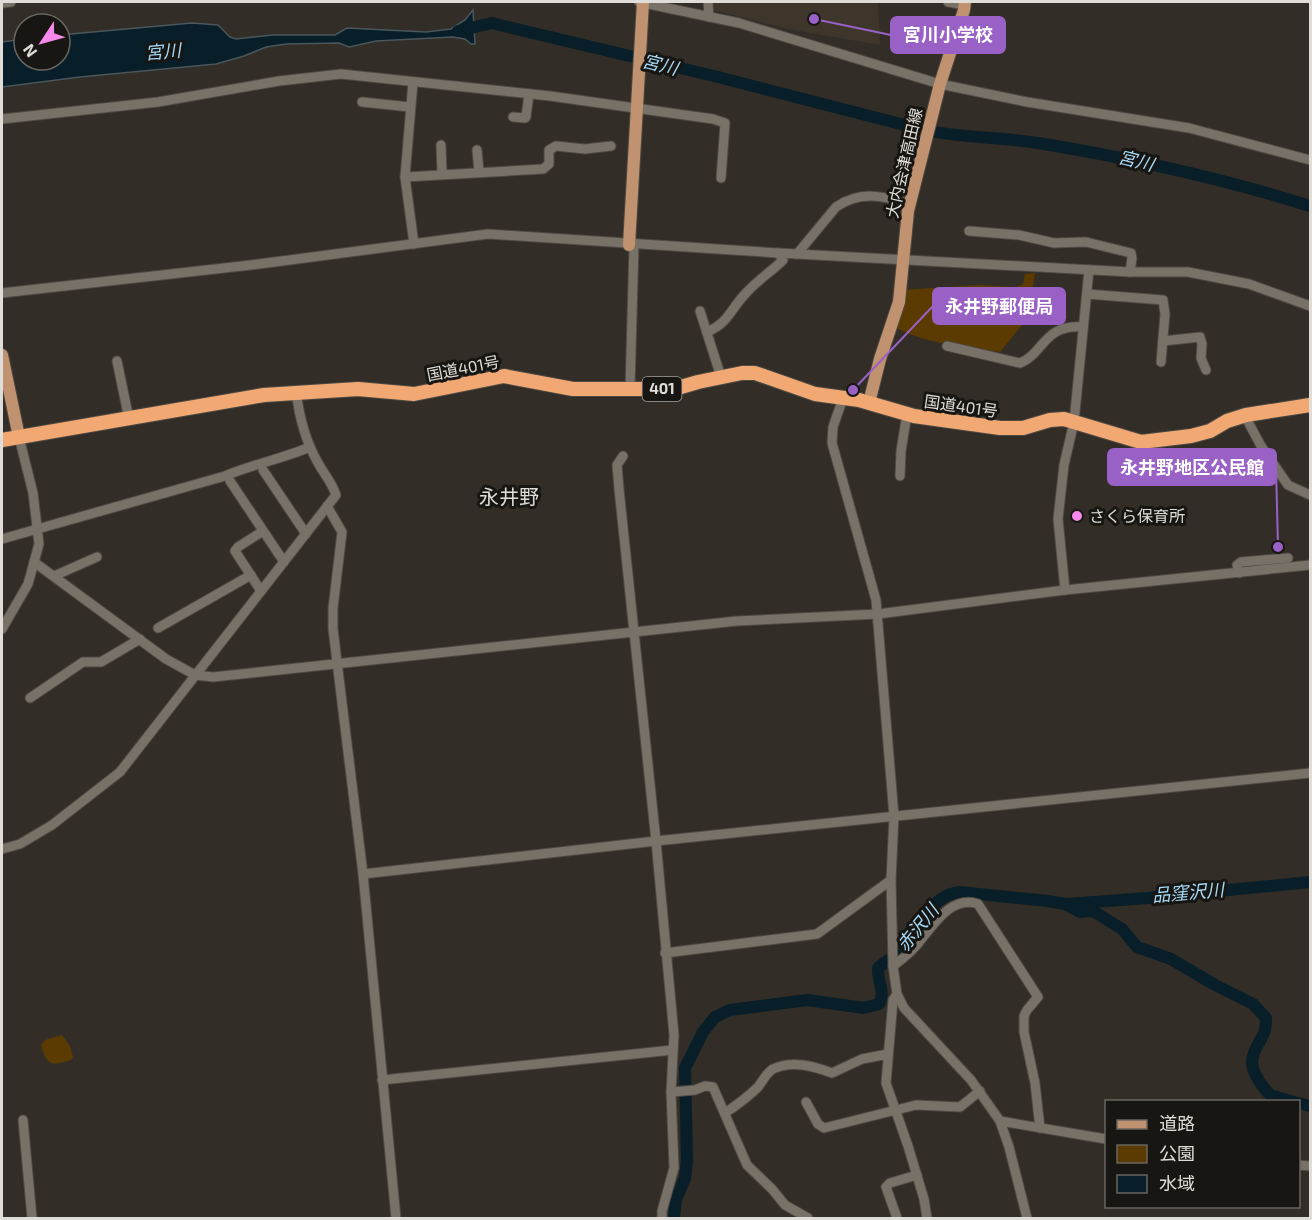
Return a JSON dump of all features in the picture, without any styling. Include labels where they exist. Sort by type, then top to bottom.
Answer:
[{"type":"highway","name":"国道401号","points":[[2,440],[264,394],[369,389],[414,394],[504,375],[573,389],[630,389],[681,387],[742,373],[755,373],[815,394],[869,403],[907,414],[1000,428],[1023,428],[1059,419],[1136,441],[1150,442],[1191,436],[1245,416],[1311,405]]},
{"type":"main road","points":[[631,245],[642,3]]},
{"type":"main road","name":"大内会津高田線","points":[[869,403],[880,359],[899,302],[910,204],[940,84],[965,3]]},
{"type":"main road","points":[[2,355],[19,437]]},
{"type":"street","points":[[2,3],[11,2]]},
{"type":"street","points":[[708,2],[709,17]]},
{"type":"street","points":[[948,2],[965,3]]},
{"type":"street","points":[[642,3],[669,5],[750,27],[940,84],[1027,102],[1189,128],[1311,160]]},
{"type":"street","points":[[2,119],[158,102],[279,81],[341,74],[638,106],[713,119],[725,123],[722,178]]},
{"type":"street","points":[[412,82],[405,177],[414,244]]},
{"type":"street","points":[[513,117],[526,117],[529,94]]},
{"type":"street","points":[[362,102],[410,107]]},
{"type":"street","points":[[441,145],[442,174]]},
{"type":"street","points":[[405,177],[545,168],[549,164],[549,150],[556,146],[585,149],[610,146]]},
{"type":"street","points":[[477,150],[479,172]]},
{"type":"street","points":[[797,254],[836,207],[851,198],[871,195],[910,204]]},
{"type":"street","points":[[969,231],[1019,235],[1054,243],[1086,242],[1101,245],[1131,254],[1130,272]]},
{"type":"street","points":[[2,293],[251,265],[488,234],[631,245],[903,260],[1130,272],[1188,272],[1249,284],[1311,306]]},
{"type":"street","points":[[630,389],[631,245]]},
{"type":"street","points":[[707,332],[725,322],[734,305],[747,291],[783,260],[778,253]]},
{"type":"street","points":[[1065,590],[1058,526],[1064,465],[1074,422],[1089,270]]},
{"type":"street","points":[[1087,294],[1163,300],[1165,306],[1161,362]]},
{"type":"street","points":[[700,311],[721,377]]},
{"type":"street","points":[[947,346],[1020,363],[1026,360],[1051,334],[1083,327]]},
{"type":"street","points":[[1163,341],[1200,337],[1201,358],[1206,370]]},
{"type":"street","points":[[117,361],[129,419]]},
{"type":"street","points":[[2,849],[20,844],[38,834],[120,772],[336,495],[310,447],[299,415],[296,392]]},
{"type":"street","points":[[843,398],[833,427],[832,443],[878,614],[894,816],[891,880],[893,966],[897,994],[909,1014],[980,1091],[999,1121],[1009,1148],[1026,1218]]},
{"type":"street","points":[[900,476],[907,414]]},
{"type":"street","points":[[1245,416],[1261,446],[1288,485],[1311,495]]},
{"type":"street","points":[[2,629],[28,584],[39,544],[33,493],[19,437]]},
{"type":"street","points":[[2,539],[217,479],[246,467],[280,460],[310,447]]},
{"type":"street","points":[[623,456],[617,465],[674,1035],[671,1092],[674,1168],[662,1218]]},
{"type":"street","points":[[263,470],[306,534]]},
{"type":"street","points":[[230,481],[284,562]]},
{"type":"street","points":[[327,507],[342,531],[333,608],[333,629],[363,874],[396,1218]]},
{"type":"street","points":[[261,591],[235,551],[263,531]]},
{"type":"street","points":[[54,576],[97,557]]},
{"type":"street","points":[[1239,573],[1237,565],[1241,562],[1288,558]]},
{"type":"street","points":[[33,562],[166,659],[195,675],[213,677],[737,621],[878,614],[1065,590],[1311,565]]},
{"type":"street","points":[[158,628],[252,575]]},
{"type":"street","points":[[30,698],[83,662],[101,662],[140,639]]},
{"type":"street","points":[[363,874],[1311,773]]},
{"type":"street","points":[[666,953],[817,934],[891,880]]},
{"type":"street","points":[[893,966],[907,956],[936,920],[956,905],[970,901],[978,904],[1038,997],[1024,1016],[1024,1032],[1035,1083],[1040,1128]]},
{"type":"street","points":[[897,994],[893,1000],[886,1083],[917,1175],[927,1218]]},
{"type":"street","points":[[382,1080],[673,1050]]},
{"type":"street","points":[[725,1113],[754,1090],[774,1068],[795,1064],[813,1066],[832,1073],[862,1059],[888,1054]]},
{"type":"street","points":[[671,1092],[695,1090],[705,1086],[713,1087],[750,1169],[772,1189],[785,1205],[808,1218]]},
{"type":"street","points":[[806,1102],[818,1124],[824,1128],[916,1105],[960,1107],[980,1091]]},
{"type":"street","points":[[23,1120],[32,1218]]},
{"type":"street","points":[[999,1121],[1105,1139]]},
{"type":"street","points":[[897,1218],[886,1187],[890,1183],[917,1175]]},
{"type":"shaded area","points":[[709,2],[878,2],[880,45],[788,29],[709,9]]},
{"type":"green space","points":[[1035,273],[1033,287],[1045,293],[1039,317],[1022,325],[1000,352],[921,338],[896,328],[902,290],[978,285],[1015,287],[1023,284],[1025,274]]},
{"type":"green space","points":[[62,1035],[70,1046],[73,1057],[64,1062],[51,1063],[45,1057],[41,1045],[45,1040]]},
{"type":"water","points":[[473,10],[475,44],[453,37],[376,41],[349,47],[339,43],[286,44],[266,47],[216,64],[2,87],[2,42],[12,41],[12,72],[72,72],[72,34],[192,23],[218,25],[230,37],[236,39],[273,35],[335,35],[347,28],[426,32],[451,29],[465,20]]},
{"type":"waterway","name":"宮川","points":[[458,31],[492,23],[718,77],[924,130],[1038,143],[1107,155],[1209,178],[1310,206]]},
{"type":"waterway","name":"品窪沢川","points":[[1067,904],[1310,882]]},
{"type":"waterway","name":"赤沢川","points":[[674,1218],[676,1200],[685,1178],[687,1160],[685,1068],[703,1032],[715,1017],[730,1010],[807,1000],[864,1008],[879,1004],[882,995],[878,968],[905,949],[939,900],[959,892],[1048,901],[1065,904],[1080,912],[1093,911],[1122,929],[1137,947],[1171,959],[1253,1004],[1266,1018],[1264,1034],[1252,1059],[1254,1070],[1270,1095],[1287,1100]]},
{"type":"waterway","name":"赤沢川","points":[[1300,1104],[1310,1106]]},
{"type":"place","name":"宮川小学校","points":[[814,19]]},
{"type":"place","name":"永井野郵便局","points":[[853,390]]},
{"type":"place","name":"さくら保育所","points":[[1077,516]]},
{"type":"place","name":"永井野地区公民館","points":[[1278,547]]},
{"type":"district","name":"永井野","points":[[509,497]]}]
